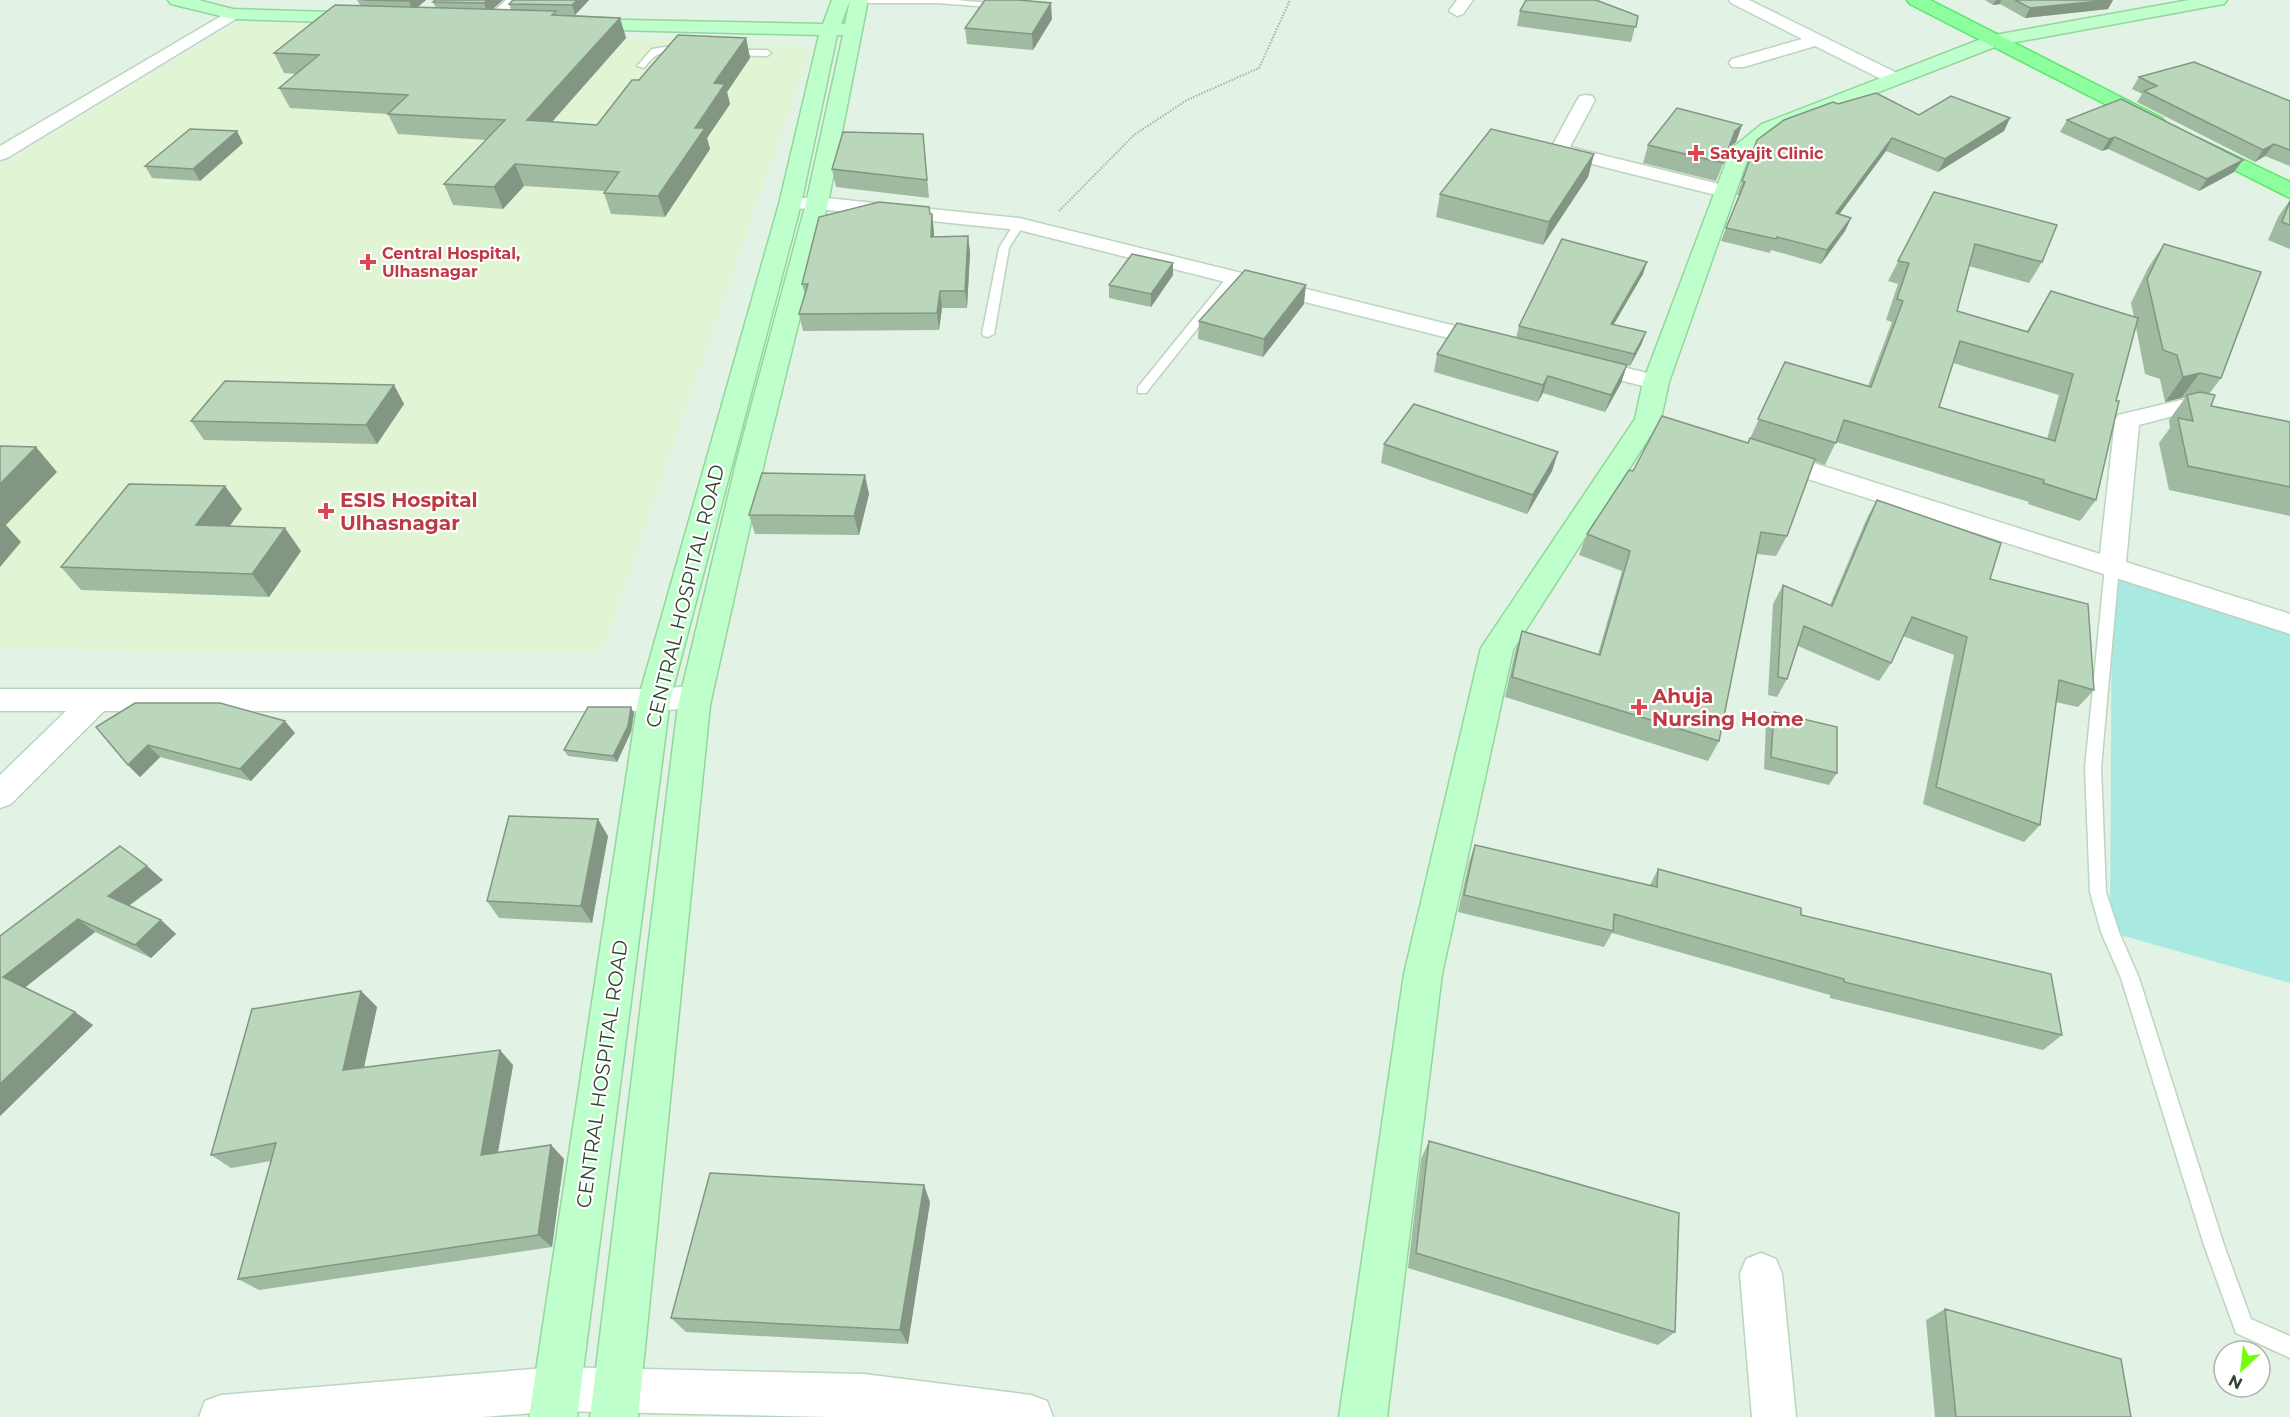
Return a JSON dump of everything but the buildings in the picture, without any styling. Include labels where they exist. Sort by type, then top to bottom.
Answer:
[{"type":"main road","points":[[1916,0],[2004,38]]},
{"type":"main road","points":[[1939,0],[2004,38],[2180,128],[2290,178]]},
{"type":"main road","points":[[2180,128],[2290,191]]},
{"type":"street","points":[[177,0],[233,14],[382,19]]},
{"type":"street","points":[[491,22],[516,0]]},
{"type":"street","name":"CENTRAL HOSPITAL ROAD","points":[[616,1403],[695,697],[751,459],[804,204],[850,15],[840,0]]},
{"type":"street","points":[[1737,0],[1895,79]]},
{"type":"street","points":[[1363,1417],[1423,974],[1497,648],[1659,422],[1656,382],[1741,149],[1769,128],[2004,38],[2218,0]]},
{"type":"street","points":[[0,154],[233,14]]},
{"type":"street","points":[[562,24],[725,32],[850,15]]},
{"type":"street","points":[[470,21],[514,22]]},
{"type":"street","points":[[1738,63],[1817,40]]},
{"type":"street","points":[[1586,100],[1559,150],[1724,191]]},
{"type":"street","points":[[804,204],[1019,224],[1507,346]]},
{"type":"street","name":"CENTRAL HOSPITAL ROAD","points":[[555,1403],[654,700],[804,204]]},
{"type":"street","points":[[1565,360],[1656,382]]},
{"type":"street","points":[[2112,567],[2127,420],[2181,407],[2290,431]]},
{"type":"street","points":[[1749,451],[2290,624]]},
{"type":"street","points":[[0,700],[654,700],[695,697]]},
{"type":"street","points":[[0,795],[98,700]]},
{"type":"street","points":[[1761,1274],[1774,1417]]},
{"type":"street","points":[[221,1417],[555,1403],[864,1396],[1031,1417]]},
{"type":"lane","points":[[850,15],[937,1],[1012,6]]},
{"type":"lane","points":[[641,66],[651,51],[656,49],[690,50]]},
{"type":"lane","points":[[724,51],[767,54]]},
{"type":"lane","points":[[988,334],[1004,248],[1019,224]]},
{"type":"lane","points":[[1143,390],[1232,278]]},
{"type":"lane","points":[[2112,567],[2093,768],[2098,892],[2110,932],[2130,978],[2214,1245],[2244,1326],[2290,1347]]},
{"type":"path","points":[[1043,230],[1134,135],[1187,100],[1259,68],[1290,0]]},
{"type":"shaded area","points":[[242,20],[811,47],[602,652],[0,650],[0,166]]},
{"type":"shaded area","points":[[2112,567],[2290,627],[2290,983],[2110,932]]},
{"type":"place","name":"Satyajit Clinic","points":[[1696,153]]},
{"type":"place","name":"Central Hospital, Ulhasnagar","points":[[368,262]]},
{"type":"place","name":"ESIS Hospital Ulhasnagar","points":[[326,511]]},
{"type":"place","name":"Ahuja Nursing Home","points":[[1639,707]]}]
